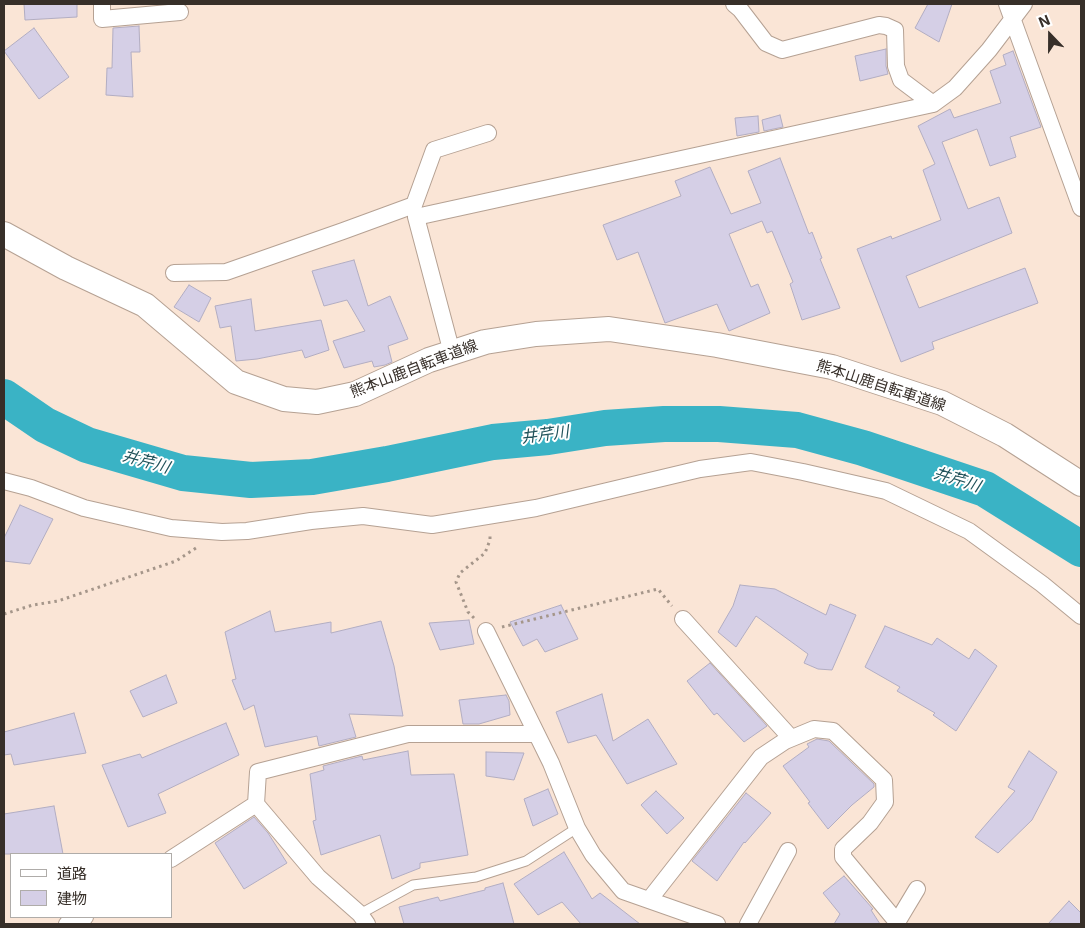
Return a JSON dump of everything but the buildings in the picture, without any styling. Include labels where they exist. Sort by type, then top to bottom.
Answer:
[{"type":"main road","name":"熊本山鹿自転車道線","points":[[4,234],[66,268],[144,305],[236,382],[284,399],[318,402],[355,394],[429,360],[485,342],[536,334],[609,329],[717,345],[832,367],[942,403],[1005,435],[1081,484]]},
{"type":"street","points":[[102,4],[102,18],[180,12]]},
{"type":"street","points":[[734,4],[766,42],[782,50],[879,25],[895,30],[896,66],[901,80],[933,104]]},
{"type":"street","points":[[174,274],[226,272],[343,232],[415,211],[933,104],[955,88],[1010,11],[1024,4]]},
{"type":"street","points":[[1010,11],[1081,208]]},
{"type":"street","points":[[452,352],[415,211],[434,150],[488,133]]},
{"type":"street","points":[[4,481],[31,488],[84,508],[171,528],[222,532],[364,516],[432,525],[536,508],[700,469],[751,462],[886,491],[969,531],[1042,584],[1081,616]]},
{"type":"street","points":[[683,619],[791,738]]},
{"type":"street","points":[[486,631],[551,763],[577,828],[593,855],[623,891],[717,924]]},
{"type":"street","points":[[649,900],[761,757],[791,738],[814,729],[833,730],[884,780],[885,802],[870,823],[843,848],[843,857],[897,923],[916,888]]},
{"type":"street","points":[[364,919],[318,877],[256,804],[258,772],[408,734],[536,734]]},
{"type":"street","points":[[172,858],[256,804]]},
{"type":"street","points":[[748,924],[788,851]]},
{"type":"street","points":[[68,924],[83,918]]},
{"type":"lane","points":[[364,919],[413,885],[476,877],[526,861],[577,828]]},
{"type":"path","points":[[488,516],[490,540],[485,553],[460,573],[456,582],[468,612],[486,631],[658,589],[683,619]]},
{"type":"path","points":[[4,614],[33,605],[58,601],[176,561],[222,532]]},
{"type":"waterway","name":"井芹川","points":[[4,397],[45,425],[87,445],[183,473],[251,480],[312,477],[493,442],[548,437],[605,428],[664,424],[719,424],[797,430],[863,448],[985,489],[1081,549]]}]
